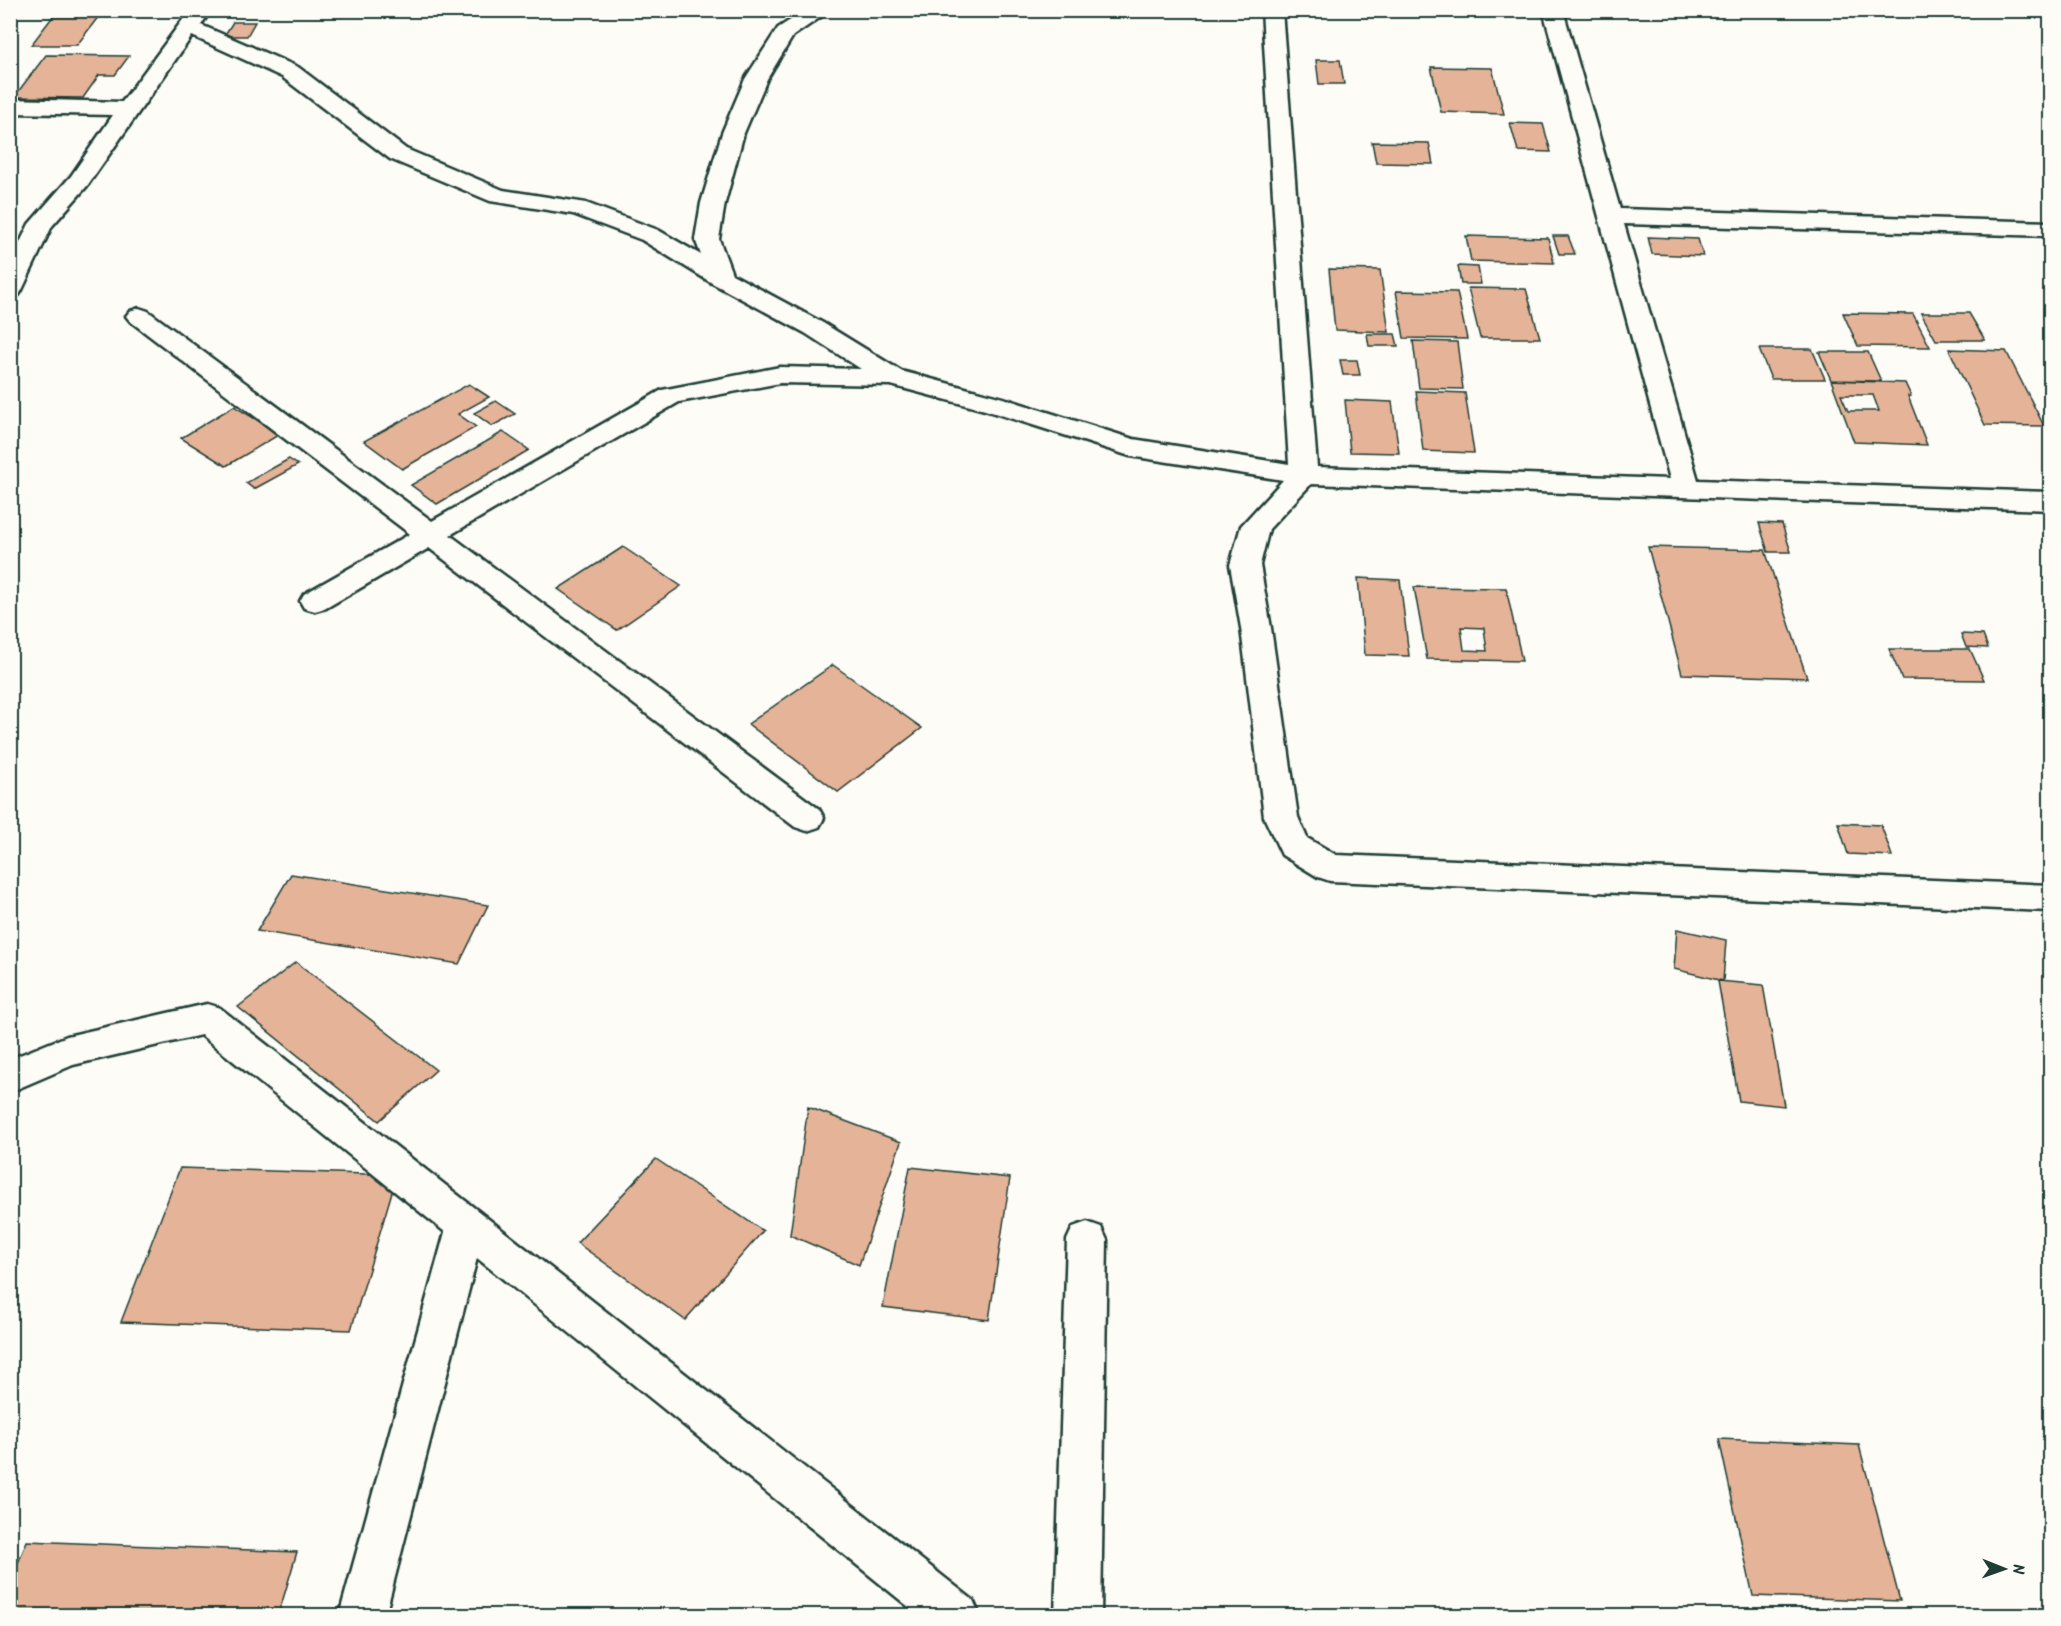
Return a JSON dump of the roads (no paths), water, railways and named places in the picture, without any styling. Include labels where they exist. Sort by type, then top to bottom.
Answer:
[{"type":"street","points":[[721,278],[707,239],[713,203],[733,133],[756,79],[785,32],[821,10]]},
{"type":"street","points":[[1272,10],[1304,475],[1256,526],[1245,565],[1256,628],[1281,817],[1294,846],[1330,868],[2050,897]]},
{"type":"street","points":[[1553,10],[1686,488]]},
{"type":"street","points":[[10,290],[41,224],[79,181],[128,109],[195,19],[290,72],[398,154],[498,196],[578,208],[650,235],[721,278],[814,328],[892,377]]},
{"type":"street","points":[[10,106],[128,109]]},
{"type":"street","points":[[1610,216],[2050,229]]},
{"type":"street","points":[[139,316],[807,818]]},
{"type":"street","points":[[315,601],[671,396],[780,375],[892,377],[994,404],[1130,447],[1304,475],[2050,501]]},
{"type":"street","points":[[10,1076],[67,1051],[207,1018],[957,1616]]},
{"type":"street","points":[[362,1616],[466,1226]]},
{"type":"street","points":[[1078,1616],[1087,1240]]}]
